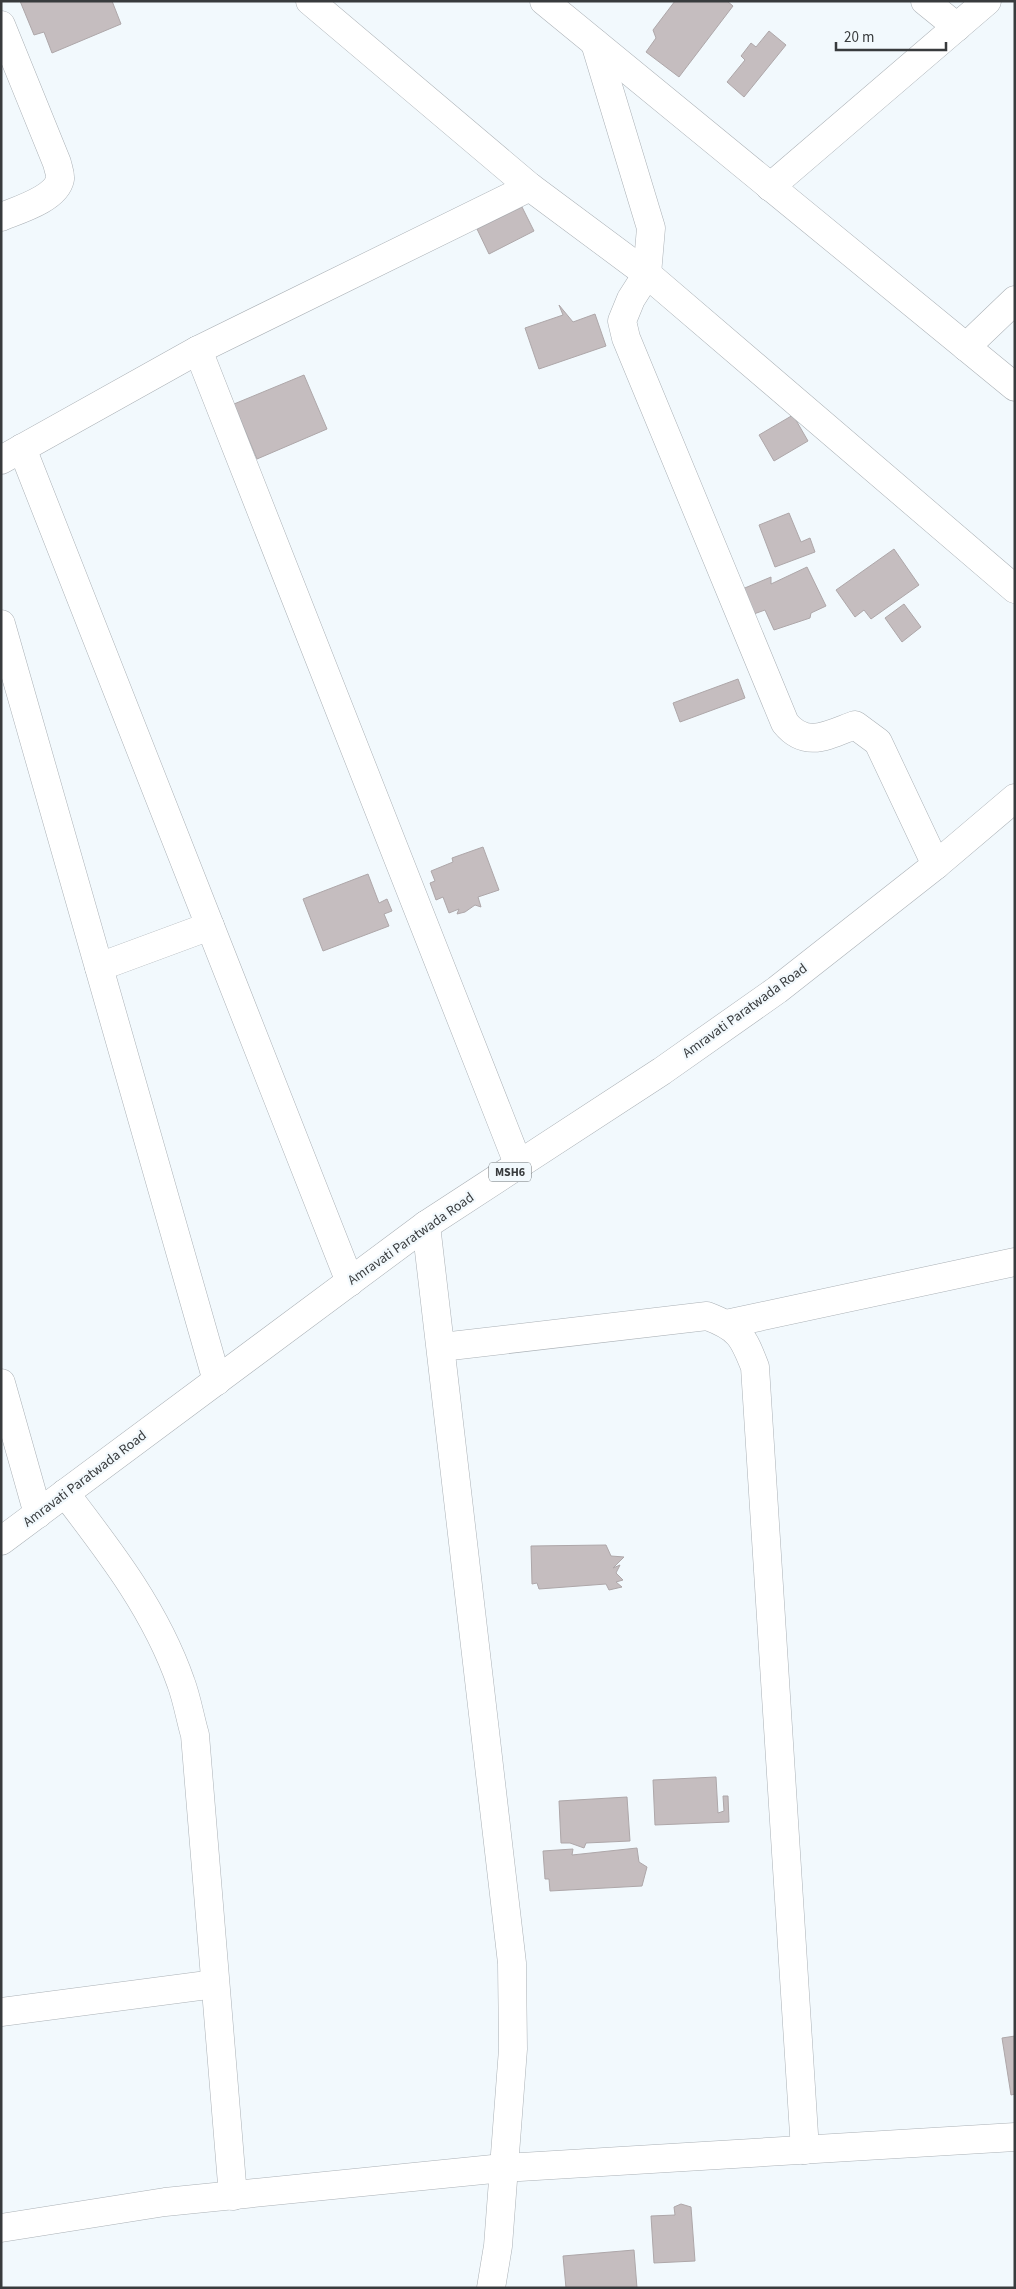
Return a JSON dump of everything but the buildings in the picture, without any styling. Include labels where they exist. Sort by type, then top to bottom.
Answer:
[{"type":"street","points":[[310,1],[530,187],[648,274],[1015,589]]},
{"type":"street","points":[[926,1],[957,27]]},
{"type":"street","points":[[770,187],[987,1]]},
{"type":"street","points":[[555,5],[595,43],[1015,387]]},
{"type":"street","points":[[1,25],[57,163],[60,178],[55,190],[47,196],[1,217]]},
{"type":"street","points":[[595,43],[652,228],[648,274],[631,299],[622,321],[626,338],[785,723],[794,734],[805,739],[823,737],[855,725],[878,742],[936,865]]},
{"type":"street","points":[[350,1282],[210,926],[12,454],[198,350],[530,187]]},
{"type":"street","points":[[966,347],[1015,300]]},
{"type":"street","points":[[198,350],[519,1166]]},
{"type":"street","points":[[1,624],[217,1381]]},
{"type":"street","name":"Amravati Paratwada Road","points":[[1,1541],[426,1225],[662,1072],[778,990],[936,865],[1015,798]]},
{"type":"street","points":[[99,967],[210,926]]},
{"type":"street","points":[[426,1225],[442,1347],[512,1963],[513,2050],[498,2246],[491,2288]]},
{"type":"street","points":[[726,1324],[1015,1262]]},
{"type":"street","points":[[442,1347],[707,1316],[726,1324],[744,1340],[755,1367],[805,2150]]},
{"type":"street","points":[[1,1384],[38,1514]]},
{"type":"street","points":[[66,1493],[118,1562],[156,1624],[182,1684],[195,1735],[233,2196]]},
{"type":"street","points":[[1,2012],[215,1984]]},
{"type":"street","points":[[1,2228],[165,2202],[503,2168],[1015,2137]]}]
